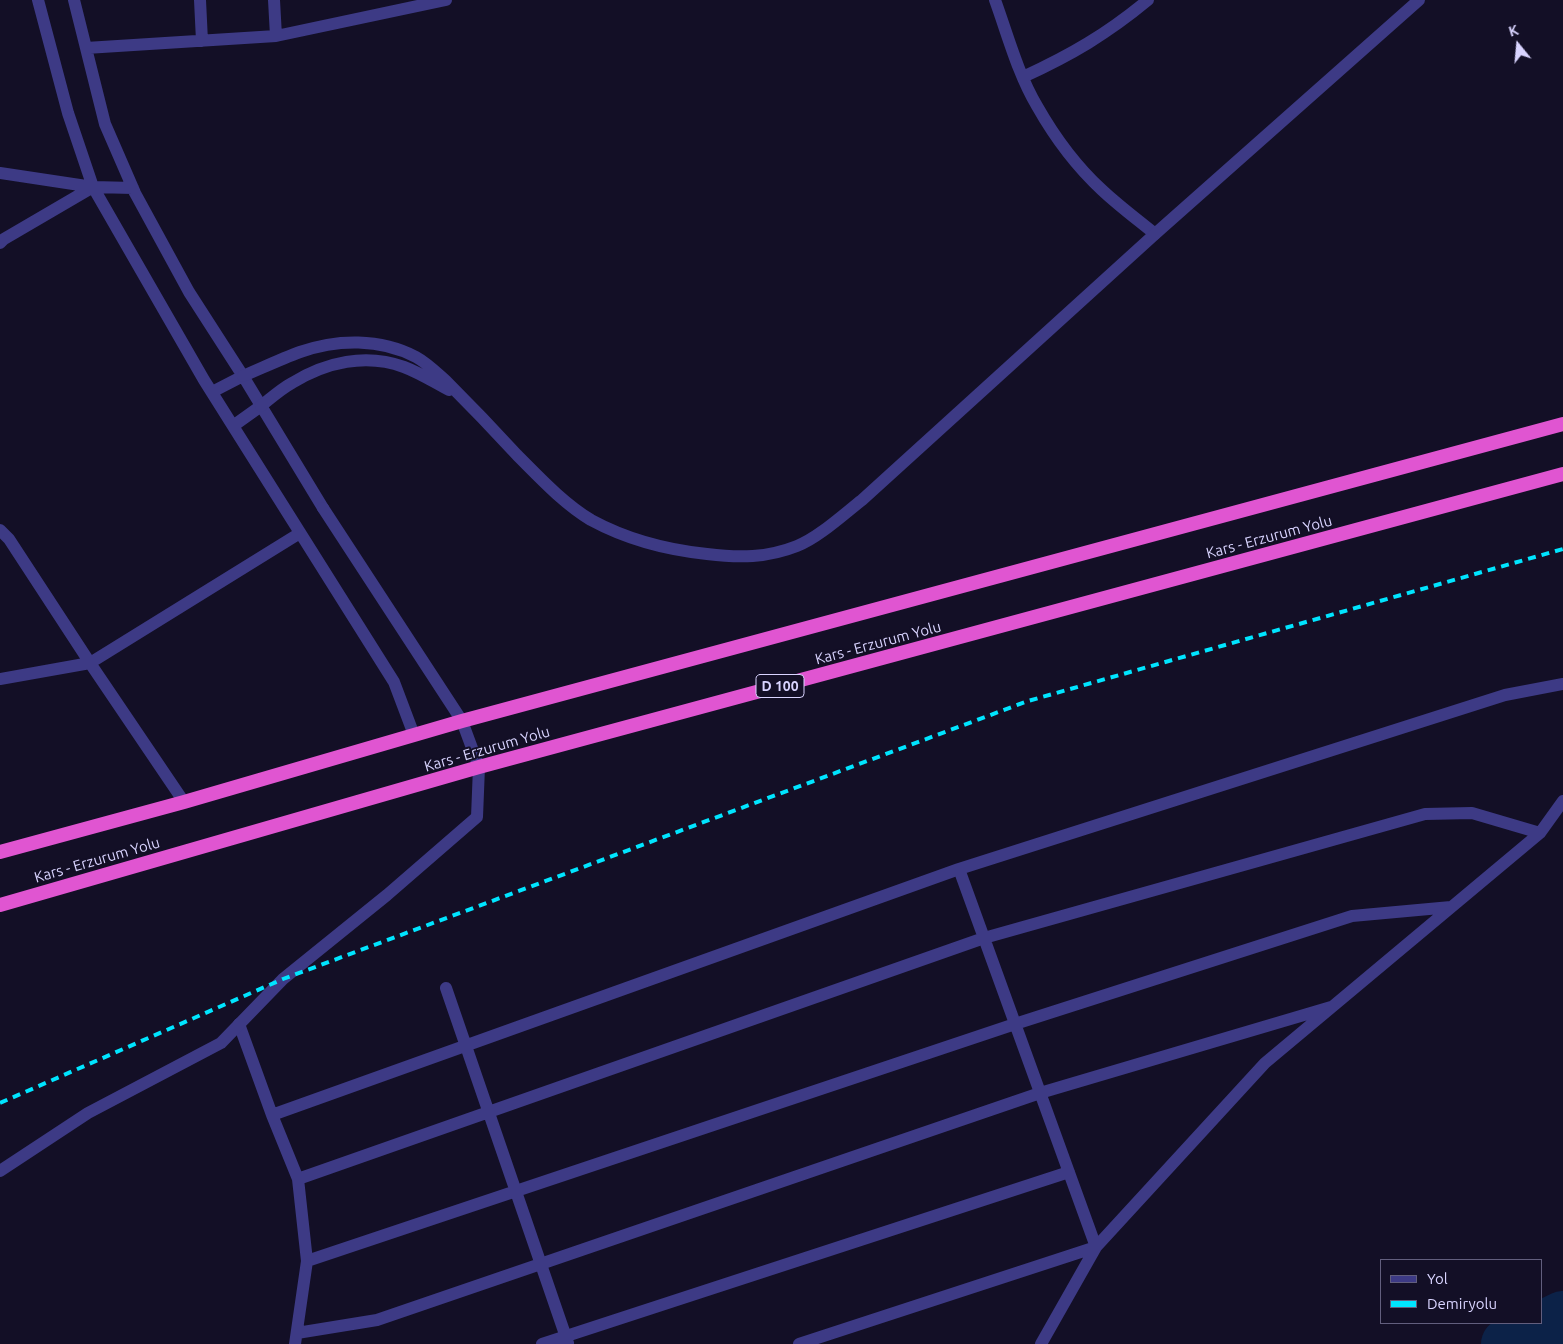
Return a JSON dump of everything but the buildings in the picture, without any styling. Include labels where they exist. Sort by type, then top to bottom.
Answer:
[{"type":"highway","points":[[0,852],[184,802],[462,721],[1563,424]]},
{"type":"highway","name":"Kars - Erzurum Yolu","points":[[0,905],[478,767],[1563,474]]},
{"type":"street","points":[[38,0],[68,113],[93,187],[212,392],[394,682],[414,735]]},
{"type":"street","points":[[0,1170],[88,1113],[221,1043],[283,979],[387,895],[477,817],[478,767],[462,721],[323,508],[243,376],[189,292],[133,188],[105,124],[74,0]]},
{"type":"street","points":[[200,0],[202,41]]},
{"type":"street","points":[[274,0],[276,36]]},
{"type":"street","points":[[86,48],[276,36],[446,0]]},
{"type":"street","points":[[995,0],[1023,77],[1037,106],[1055,134],[1077,163],[1102,190],[1155,234]]},
{"type":"street","points":[[1023,77],[1060,60],[1097,39],[1126,19],[1148,0]]},
{"type":"street","points":[[212,392],[243,376],[315,347],[341,343],[385,345],[416,357],[430,366],[546,484],[566,502],[590,519],[628,536],[683,552],[736,557],[772,555],[799,546],[862,500],[1155,234],[1419,0]]},
{"type":"street","points":[[0,173],[93,187],[133,188]]},
{"type":"street","points":[[0,243],[93,187]]},
{"type":"street","points":[[233,426],[292,383],[318,369],[337,363],[356,361],[379,362],[406,368],[462,397]]},
{"type":"street","points":[[0,530],[9,539],[90,664],[184,802]]},
{"type":"street","points":[[0,679],[90,664],[300,533]]},
{"type":"street","points":[[272,1115],[959,869],[1505,695],[1563,684]]},
{"type":"street","points":[[1041,1344],[1096,1247],[1264,1063],[1540,833],[1563,801]]},
{"type":"street","points":[[298,1179],[984,938],[1425,814],[1472,813],[1540,833]]},
{"type":"street","points":[[959,869],[1096,1247]]},
{"type":"street","points":[[307,1261],[1015,1024],[1352,916],[1451,907]]},
{"type":"street","points":[[446,988],[567,1340]]},
{"type":"street","points":[[239,1024],[272,1115],[298,1179],[307,1261],[296,1339],[377,1320],[1040,1092],[1331,1008]]},
{"type":"street","points":[[542,1344],[567,1340],[1069,1172]]},
{"type":"street","points":[[800,1344],[1096,1247]]},
{"type":"waterway","points":[[1507,1344],[1563,1317]]},
{"type":"railway","points":[[0,1103],[283,979],[1028,701],[1563,549]]}]
